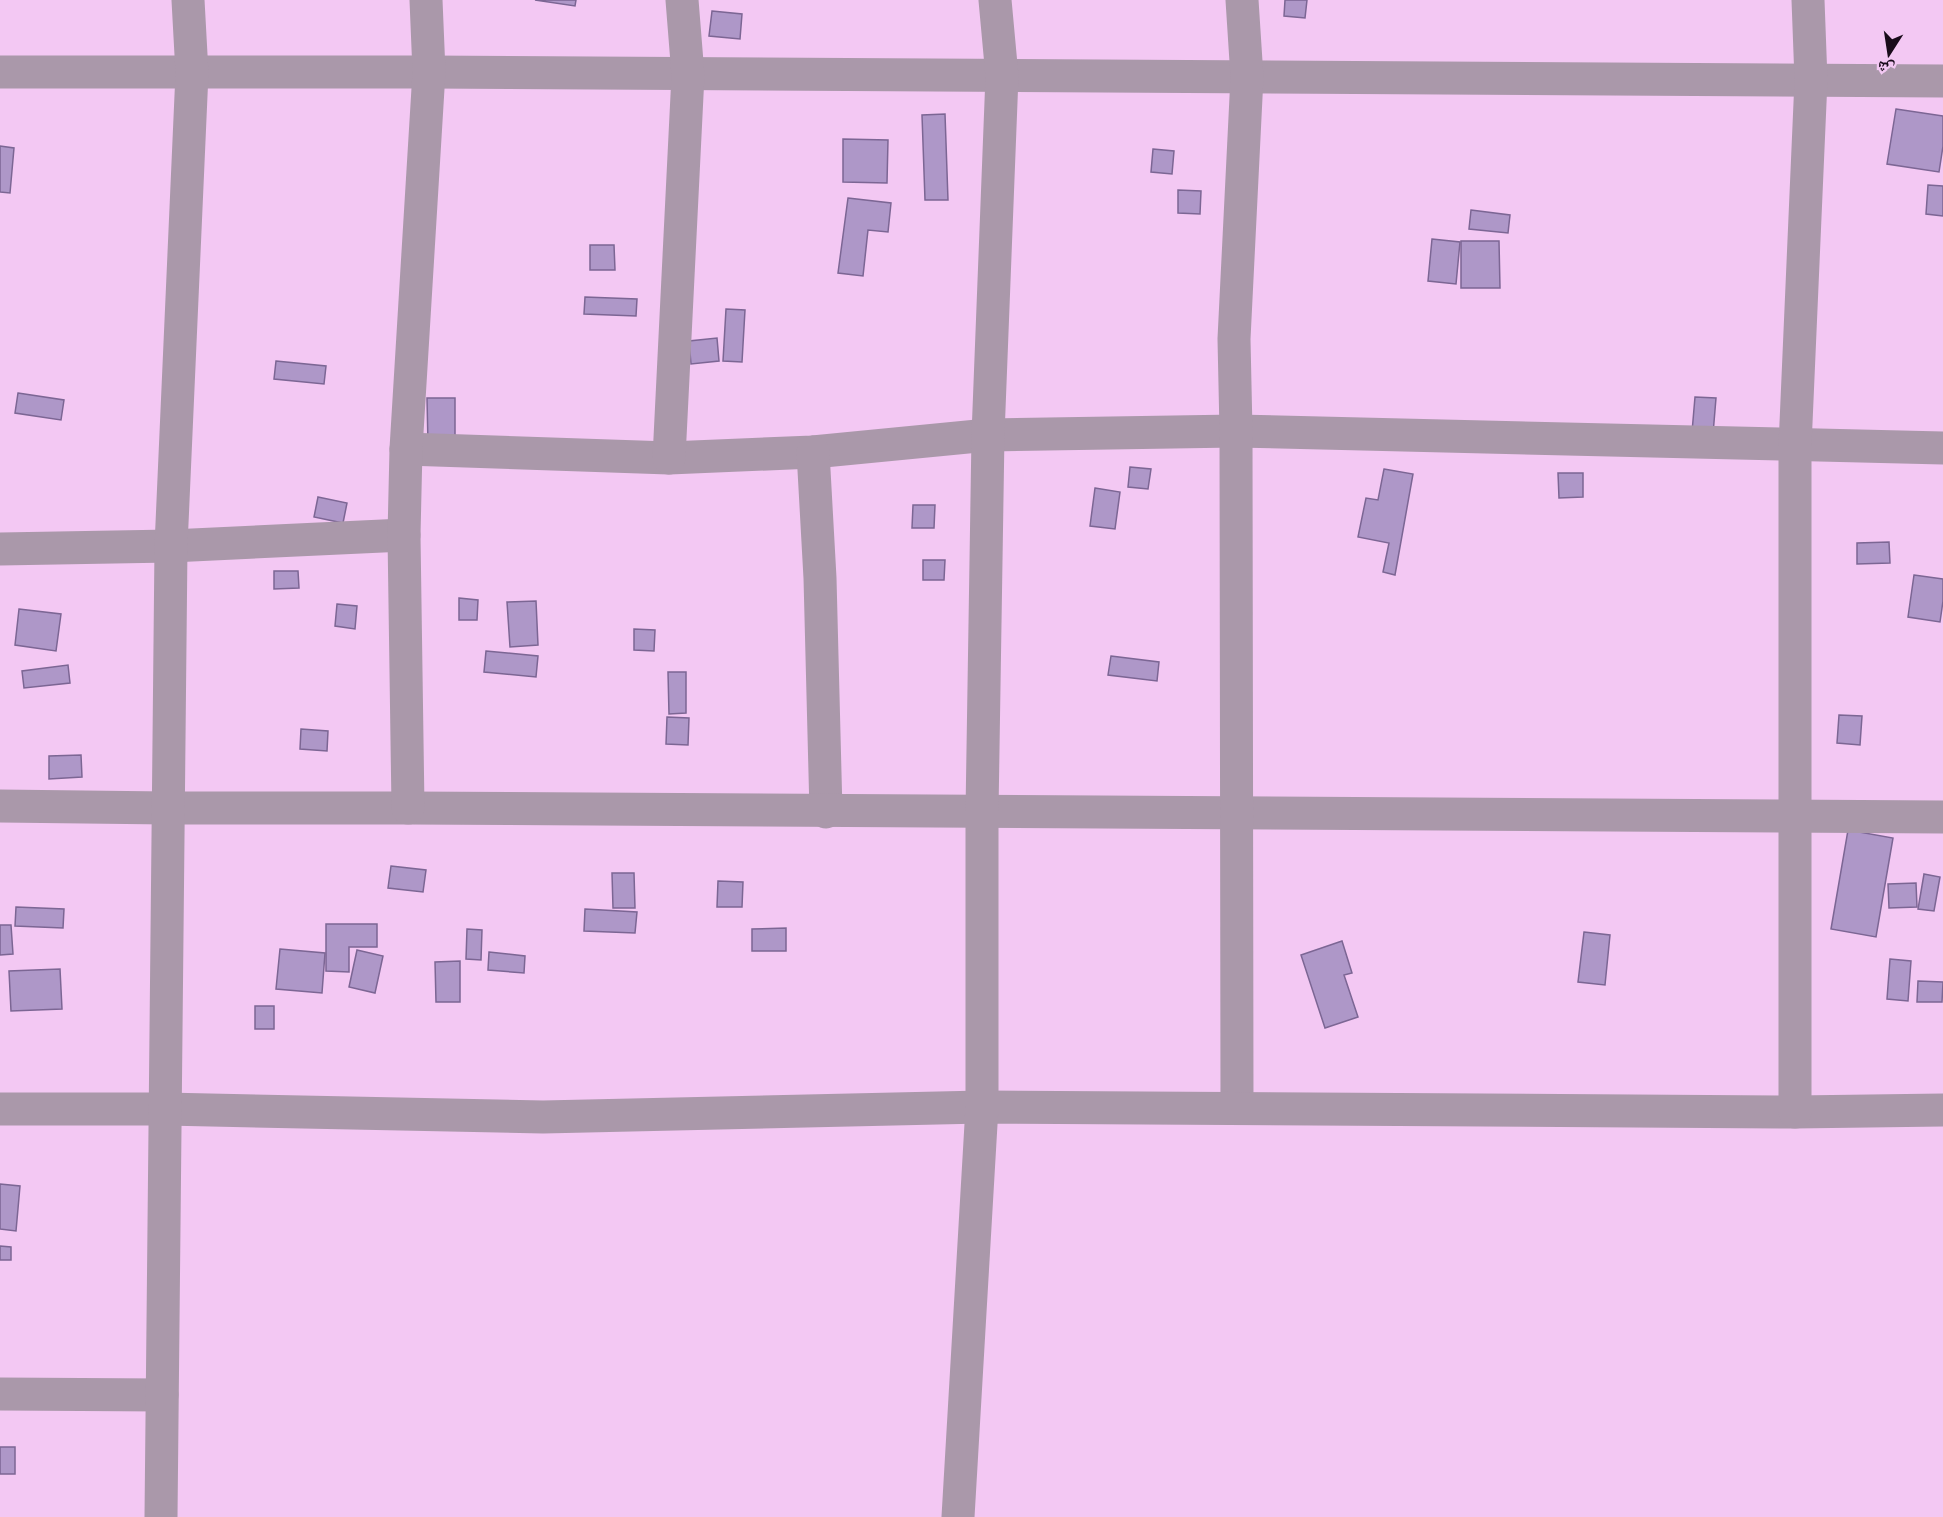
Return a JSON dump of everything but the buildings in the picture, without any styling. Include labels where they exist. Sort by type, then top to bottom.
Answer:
[{"type":"street","points":[[161,1517],[171,546],[192,73],[188,0]]},
{"type":"street","points":[[408,808],[404,535],[406,449],[429,72],[426,0]]},
{"type":"street","points":[[669,458],[687,75],[682,0]]},
{"type":"street","points":[[958,1517],[982,1107],[982,812],[988,435],[1002,76],[995,0]]},
{"type":"street","points":[[1237,1108],[1234,339],[1247,77],[1242,0]]},
{"type":"street","points":[[1795,1112],[1795,446],[1811,80],[1808,0]]},
{"type":"street","points":[[0,72],[429,72],[1943,81]]},
{"type":"street","points":[[406,449],[669,458],[813,452],[988,435],[1236,431],[1943,448]]},
{"type":"street","points":[[813,452],[820,578],[826,812]]},
{"type":"street","points":[[0,549],[171,546],[404,535]]},
{"type":"street","points":[[0,806],[1943,817]]},
{"type":"street","points":[[0,1109],[165,1109],[543,1117],[982,1107],[1795,1112],[1943,1110]]},
{"type":"street","points":[[0,1394],[162,1395]]}]
